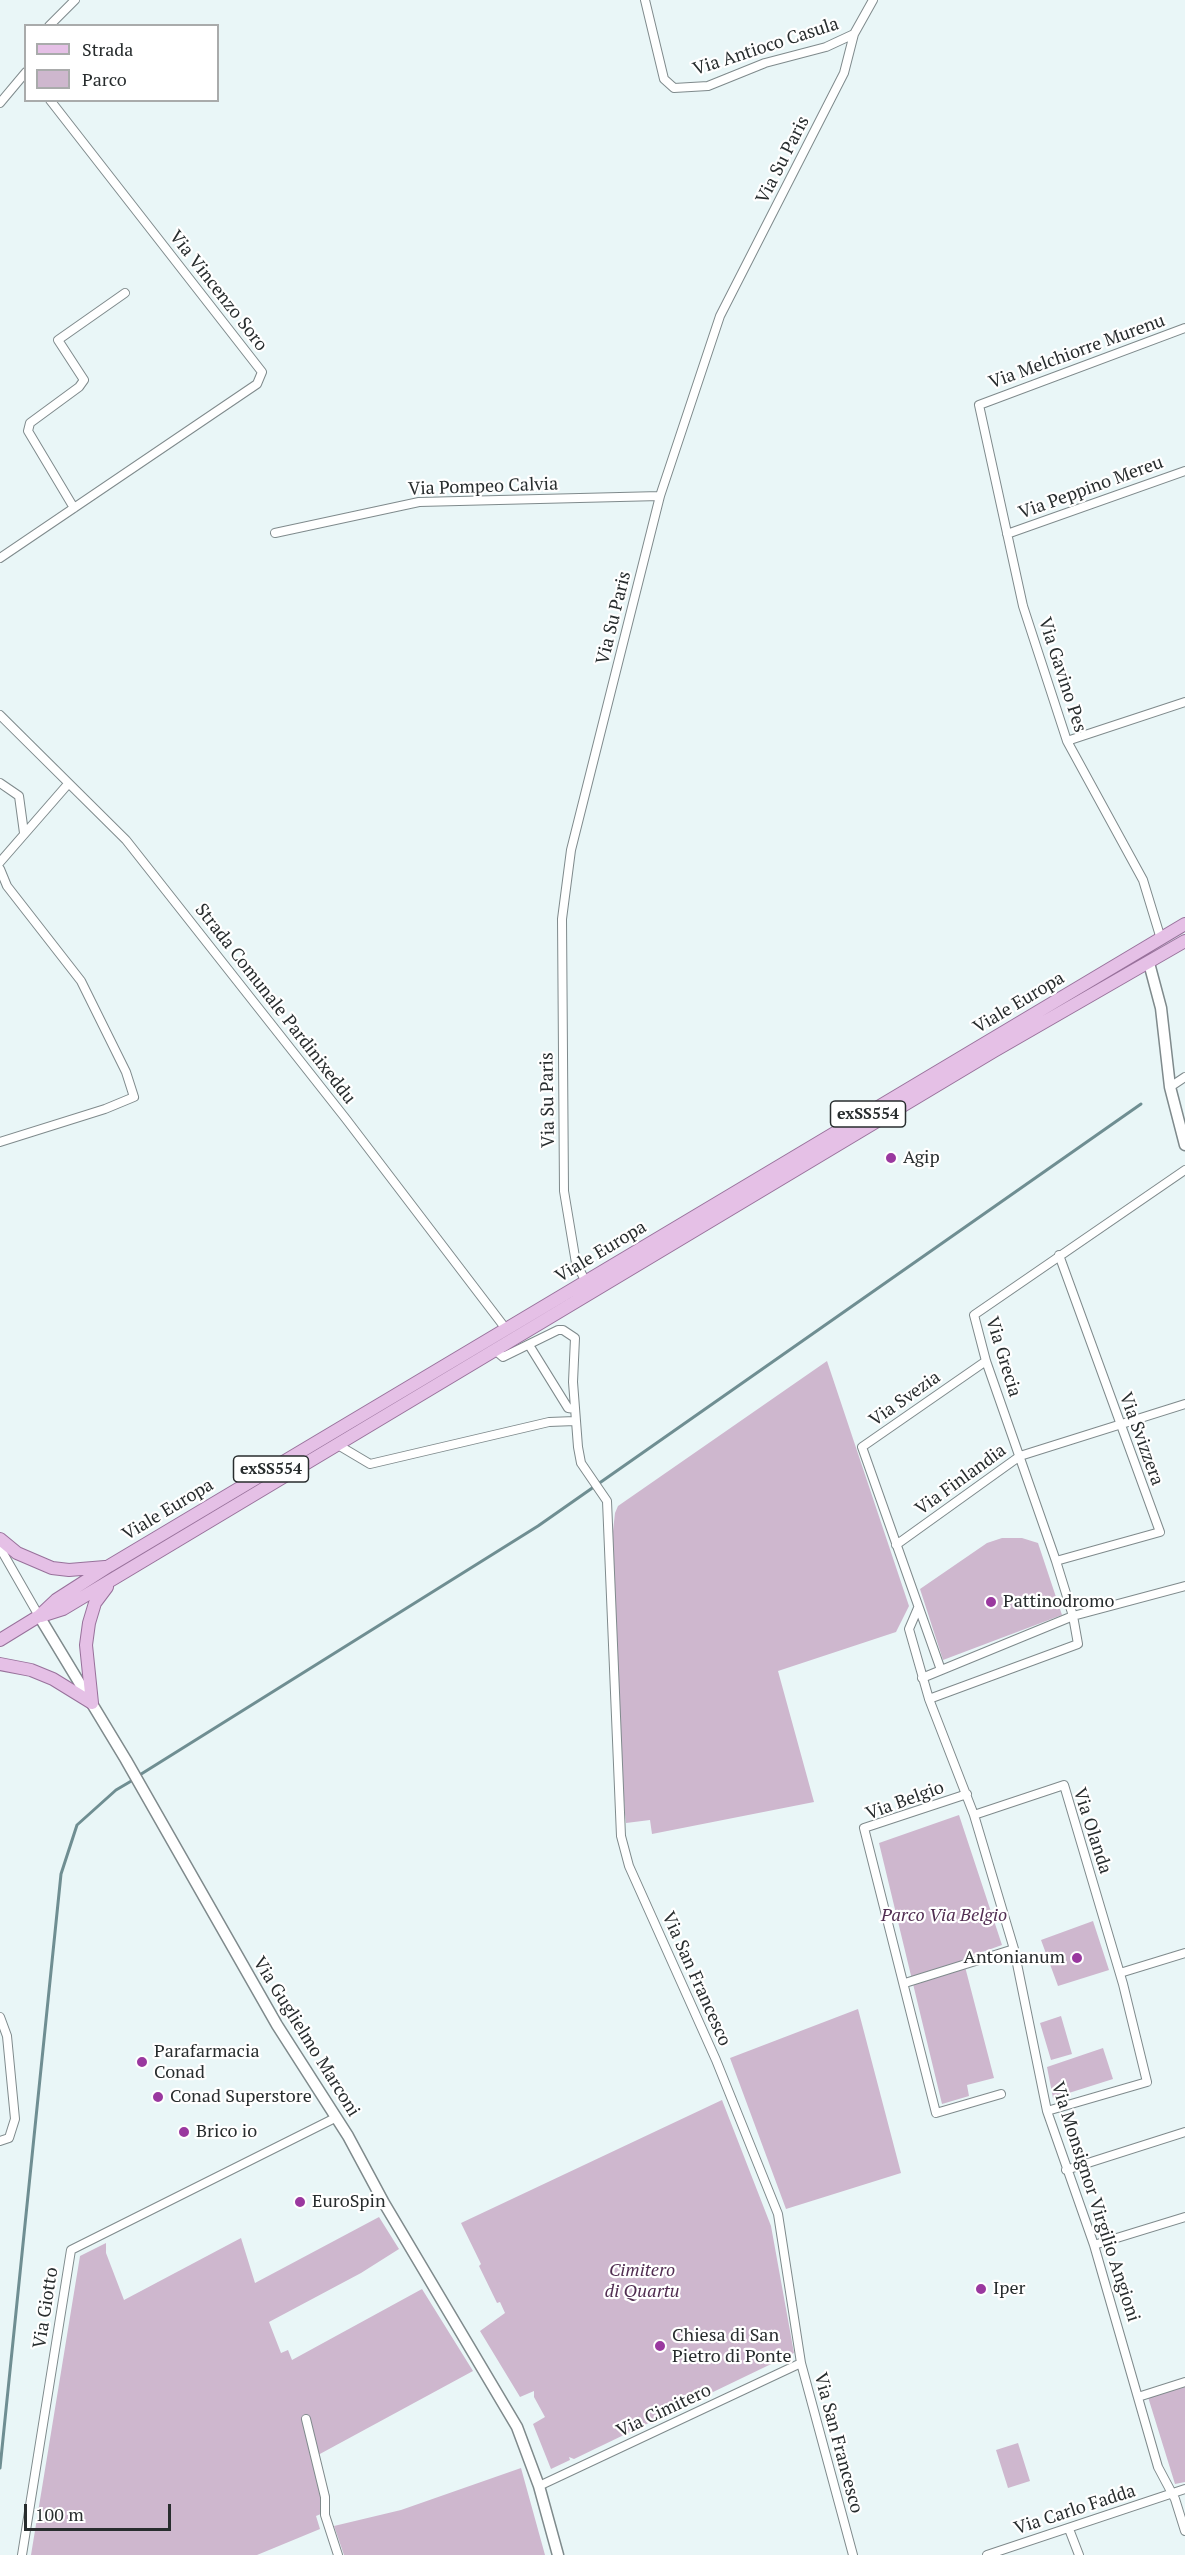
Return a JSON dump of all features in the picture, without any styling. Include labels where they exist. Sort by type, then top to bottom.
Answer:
[{"type":"main road","name":"Viale Europa","points":[[0,1640],[39,1616],[57,1600],[109,1566],[1185,924]]},
{"type":"main road","name":"Viale Europa","points":[[39,1616],[63,1609],[112,1581],[994,1051],[1185,941]]},
{"type":"main road","points":[[1149,963],[1161,1008],[1170,1087],[1185,1145]]},
{"type":"main road","points":[[0,1539],[17,1553],[52,1568],[69,1570],[109,1566]]},
{"type":"main road","points":[[92,1703],[86,1645],[89,1623],[95,1603],[112,1581]]},
{"type":"main road","name":"Via Guglielmo Marconi","points":[[39,1616],[126,1760],[277,2025],[335,2118],[517,2427],[539,2486],[558,2555]]},
{"type":"main road","points":[[0,1664],[31,1670],[53,1679],[92,1703]]},
{"type":"street","points":[[51,24],[75,0]]},
{"type":"street","name":"Via Antioco Casula","points":[[645,0],[664,80],[674,88],[708,86],[765,63],[826,47],[854,34]]},
{"type":"street","name":"Via Su Paris","points":[[586,1282],[576,1263],[564,1191],[562,919],[571,850],[660,496],[720,316],[844,73],[854,34],[873,0]]},
{"type":"street","points":[[0,103],[24,74]]},
{"type":"street","name":"Via Vincenzo Soro","points":[[0,558],[257,384],[262,372],[52,102]]},
{"type":"street","points":[[74,508],[28,431],[30,423],[79,387],[84,380],[58,340],[125,293]]},
{"type":"street","name":"Via Melchiorre Murenu","points":[[979,405],[1185,328]]},
{"type":"street","name":"Via Gavino Pes","points":[[979,405],[1023,606],[1067,741],[1143,880],[1161,939]]},
{"type":"street","name":"Via Peppino Mereu","points":[[1007,534],[1185,471]]},
{"type":"street","name":"Via Pompeo Calvia","points":[[274,533],[419,502],[660,496]]},
{"type":"street","points":[[1067,741],[1185,702]]},
{"type":"street","name":"Strada Comunale Pardinixeddu","points":[[0,715],[126,840],[346,1119],[506,1329]]},
{"type":"street","points":[[0,783],[19,796],[24,833]]},
{"type":"street","points":[[0,862],[68,784]]},
{"type":"street","points":[[0,869],[7,886],[81,981],[126,1072],[134,1097],[105,1109],[0,1142]]},
{"type":"street","points":[[1170,1087],[1185,1077]]},
{"type":"street","name":"Via Grecia","points":[[929,1699],[1078,1644],[1073,1616],[1056,1562],[986,1361],[974,1315],[1185,1170]]},
{"type":"street","name":"Via Svizzera","points":[[1056,1562],[1160,1532],[1119,1425],[1059,1255]]},
{"type":"street","name":"Via San Francesco","points":[[496,1351],[503,1357],[558,1330],[564,1330],[575,1338],[575,1420],[581,1463],[607,1502],[621,1836],[630,1866],[716,2060],[778,2214],[801,2364],[853,2555]]},
{"type":"street","points":[[529,1345],[568,1408],[575,1409]]},
{"type":"street","name":"Via Svezia","points":[[941,1670],[862,1448],[986,1361]]},
{"type":"street","name":"Via Finlandia","points":[[896,1545],[1020,1456],[1185,1404]]},
{"type":"street","points":[[339,1445],[370,1464],[549,1422],[575,1420]]},
{"type":"street","name":"Via Guglielmo Marconi","points":[[0,1548],[39,1616]]},
{"type":"street","points":[[918,1608],[909,1629],[922,1678],[1073,1616],[1185,1586]]},
{"type":"street","name":"Via Monsignor Virgilio Angioni","points":[[922,1678],[974,1815],[1014,1949],[1047,2111],[1094,2245],[1158,2467],[1172,2494]]},
{"type":"street","name":"Via Olanda","points":[[974,1815],[1064,1785],[1120,1973],[1147,2082],[1047,2111]]},
{"type":"street","name":"Via Belgio","points":[[967,1794],[864,1828],[936,2113],[1001,2094]]},
{"type":"street","points":[[905,1983],[1014,1949]]},
{"type":"street","points":[[1120,1973],[1185,1953]]},
{"type":"street","points":[[0,2017],[7,2036],[15,2119],[9,2138],[0,2141]]},
{"type":"street","name":"Via Giotto","points":[[22,2555],[71,2250],[335,2118]]},
{"type":"street","points":[[1066,2170],[1185,2132]]},
{"type":"street","points":[[1094,2245],[1185,2217]]},
{"type":"street","name":"Via Cimitero","points":[[539,2486],[801,2364]]},
{"type":"street","points":[[1138,2397],[1185,2382]]},
{"type":"street","points":[[306,2419],[325,2497],[325,2515],[339,2555]]},
{"type":"street","name":"Via Carlo Fadda","points":[[987,2555],[1185,2489]]},
{"type":"street","points":[[1172,2494],[1185,2531]]},
{"type":"street","points":[[1069,2529],[1079,2555]]},
{"type":"green space","points":[[827,1361],[909,1606],[896,1632],[778,1671],[814,1802],[652,1834],[650,1820],[626,1823],[614,1664],[610,1558],[615,1513],[618,1506]]},
{"type":"green space","name":"Pattinodromo","points":[[1002,1538],[1022,1538],[1038,1543],[1062,1615],[943,1660],[920,1589],[987,1543]]},
{"type":"green space","name":"Parco Via Belgio","points":[[959,1815],[1002,1945],[963,1959],[994,2078],[967,2085],[969,2096],[942,2104],[879,1843]]},
{"type":"green space","name":"Antonianum","points":[[1093,1921],[1109,1970],[1058,1986],[1041,1940]]},
{"type":"green space","points":[[858,2009],[901,2173],[786,2209],[730,2058]]},
{"type":"green space","points":[[1061,2016],[1072,2054],[1051,2060],[1040,2023]]},
{"type":"green space","points":[[1103,2048],[1113,2079],[1053,2098],[1047,2067]]},
{"type":"green space","name":"Cimitero di Quartu","points":[[722,2100],[771,2226],[794,2353],[574,2459],[569,2457],[570,2460],[551,2469],[533,2424],[545,2417],[534,2397],[534,2391],[520,2397],[480,2331],[505,2313],[500,2302],[497,2303],[461,2223]]},
{"type":"green space","points":[[379,2217],[399,2249],[361,2273],[269,2322],[281,2353],[288,2350],[292,2360],[422,2289],[473,2371],[318,2455],[330,2497],[328,2511],[316,2516],[320,2529],[257,2555],[31,2555],[80,2256],[106,2243],[106,2253],[124,2300],[241,2238],[255,2283]]},
{"type":"green space","points":[[1185,2386],[1185,2482],[1175,2484],[1148,2397]]},
{"type":"green space","points":[[1018,2443],[1030,2481],[1008,2488],[996,2450]]},
{"type":"green space","points":[[521,2468],[545,2555],[344,2555],[334,2526],[401,2510]]},
{"type":"waterway","points":[[138,1776],[538,1526],[1141,1104]]},
{"type":"waterway","points":[[0,2468],[61,1874],[77,1825],[116,1790],[133,1780]]},
{"type":"place","name":"Agip","points":[[891,1158]]},
{"type":"place","name":"Pattinodromo","points":[[991,1602]]},
{"type":"place","name":"Antonianum","points":[[1077,1958]]},
{"type":"place","name":"Parafarmacia Conad","points":[[142,2062]]},
{"type":"place","name":"Conad Superstore","points":[[158,2097]]},
{"type":"place","name":"Brico io","points":[[184,2132]]},
{"type":"place","name":"EuroSpin","points":[[300,2202]]},
{"type":"place","name":"Iper","points":[[981,2289]]},
{"type":"place","name":"Chiesa di San Pietro di Ponte","points":[[660,2346]]}]
